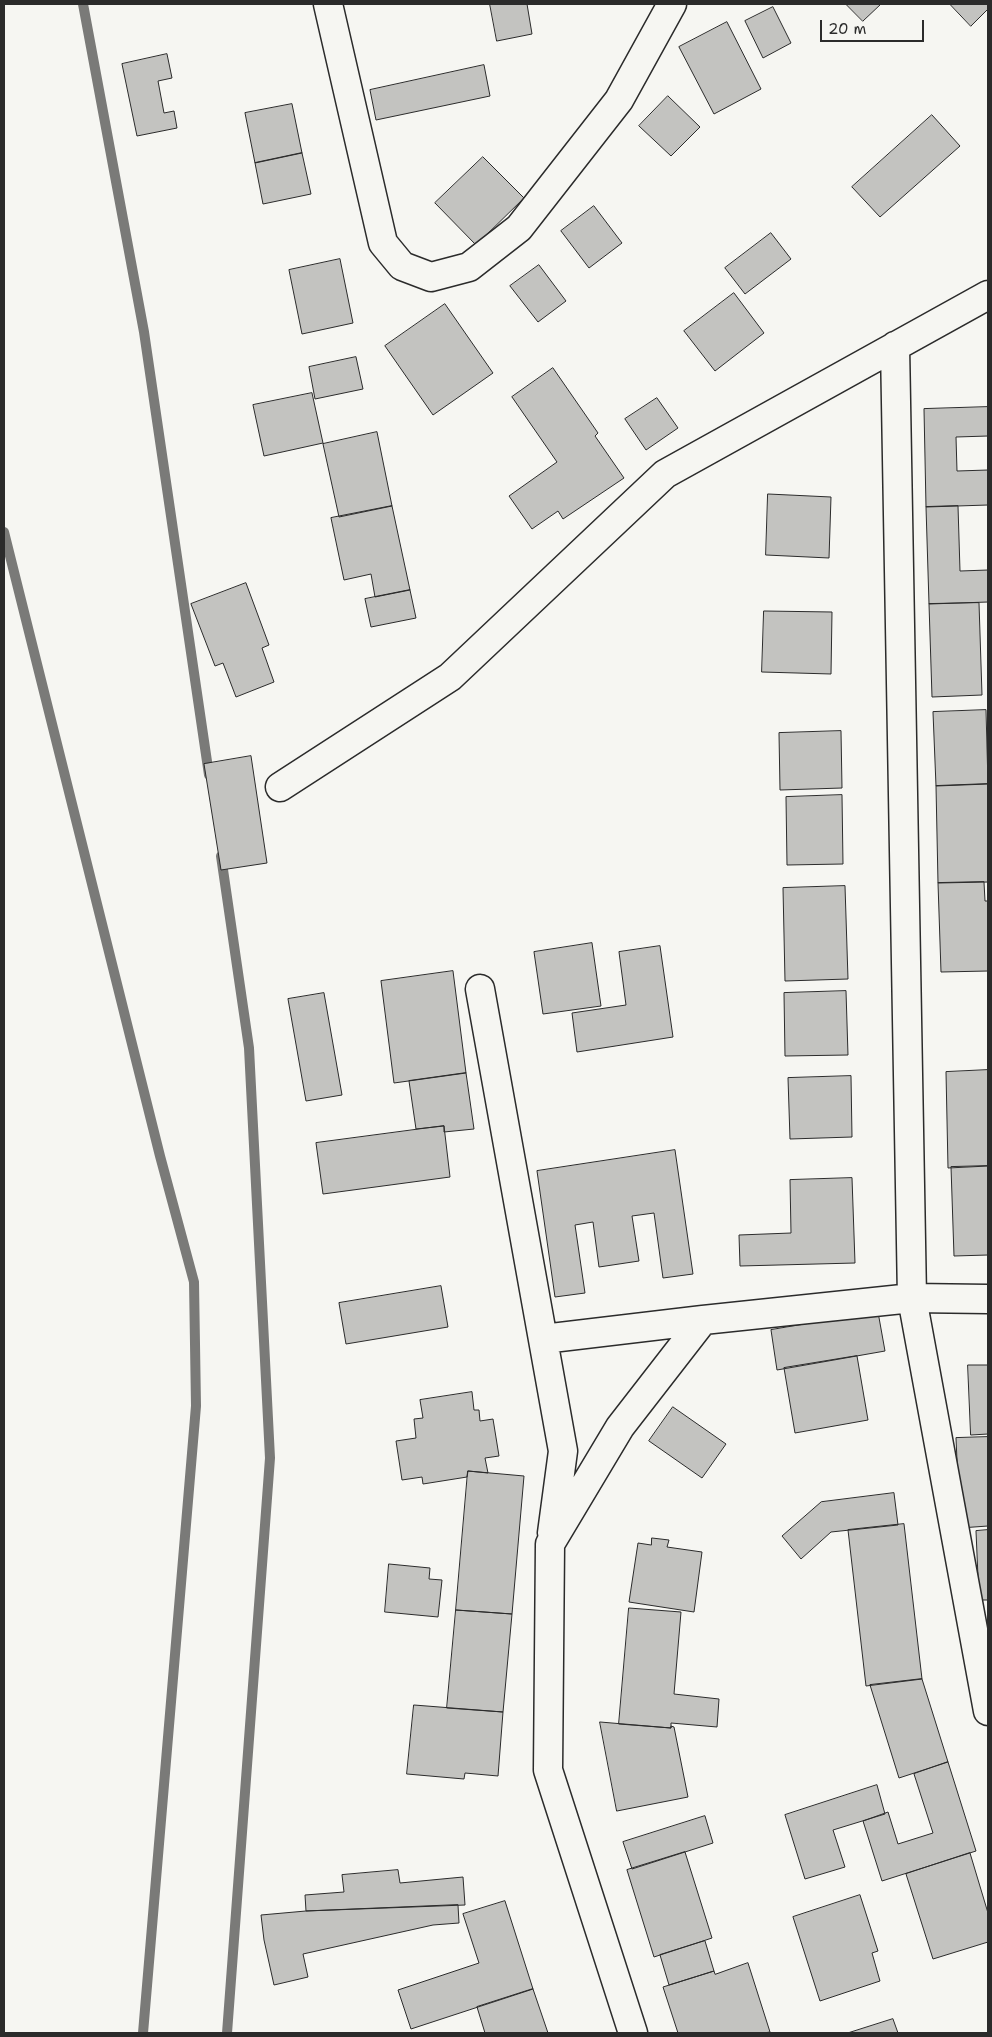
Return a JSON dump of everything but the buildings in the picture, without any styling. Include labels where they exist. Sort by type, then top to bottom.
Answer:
[{"type":"street","points":[[328,4],[382,243],[402,266],[431,277],[469,267],[519,228],[619,100],[672,4]]},
{"type":"street","points":[[280,787],[450,676],[665,474],[988,295]]},
{"type":"street","points":[[895,346],[912,1298],[988,1711]]},
{"type":"street","points":[[480,989],[563,1451],[550,1544],[548,1770],[633,2033]]},
{"type":"street","points":[[543,1339],[912,1298],[988,1299]]},
{"type":"street","points":[[550,1544],[620,1426],[703,1320]]},
{"type":"waterway","points":[[83,4],[144,332],[209,775]]},
{"type":"waterway","points":[[4,532],[160,1156],[194,1282],[196,1406],[143,2033]]},
{"type":"waterway","points":[[221,856],[249,1048],[270,1458],[227,2033]]}]
